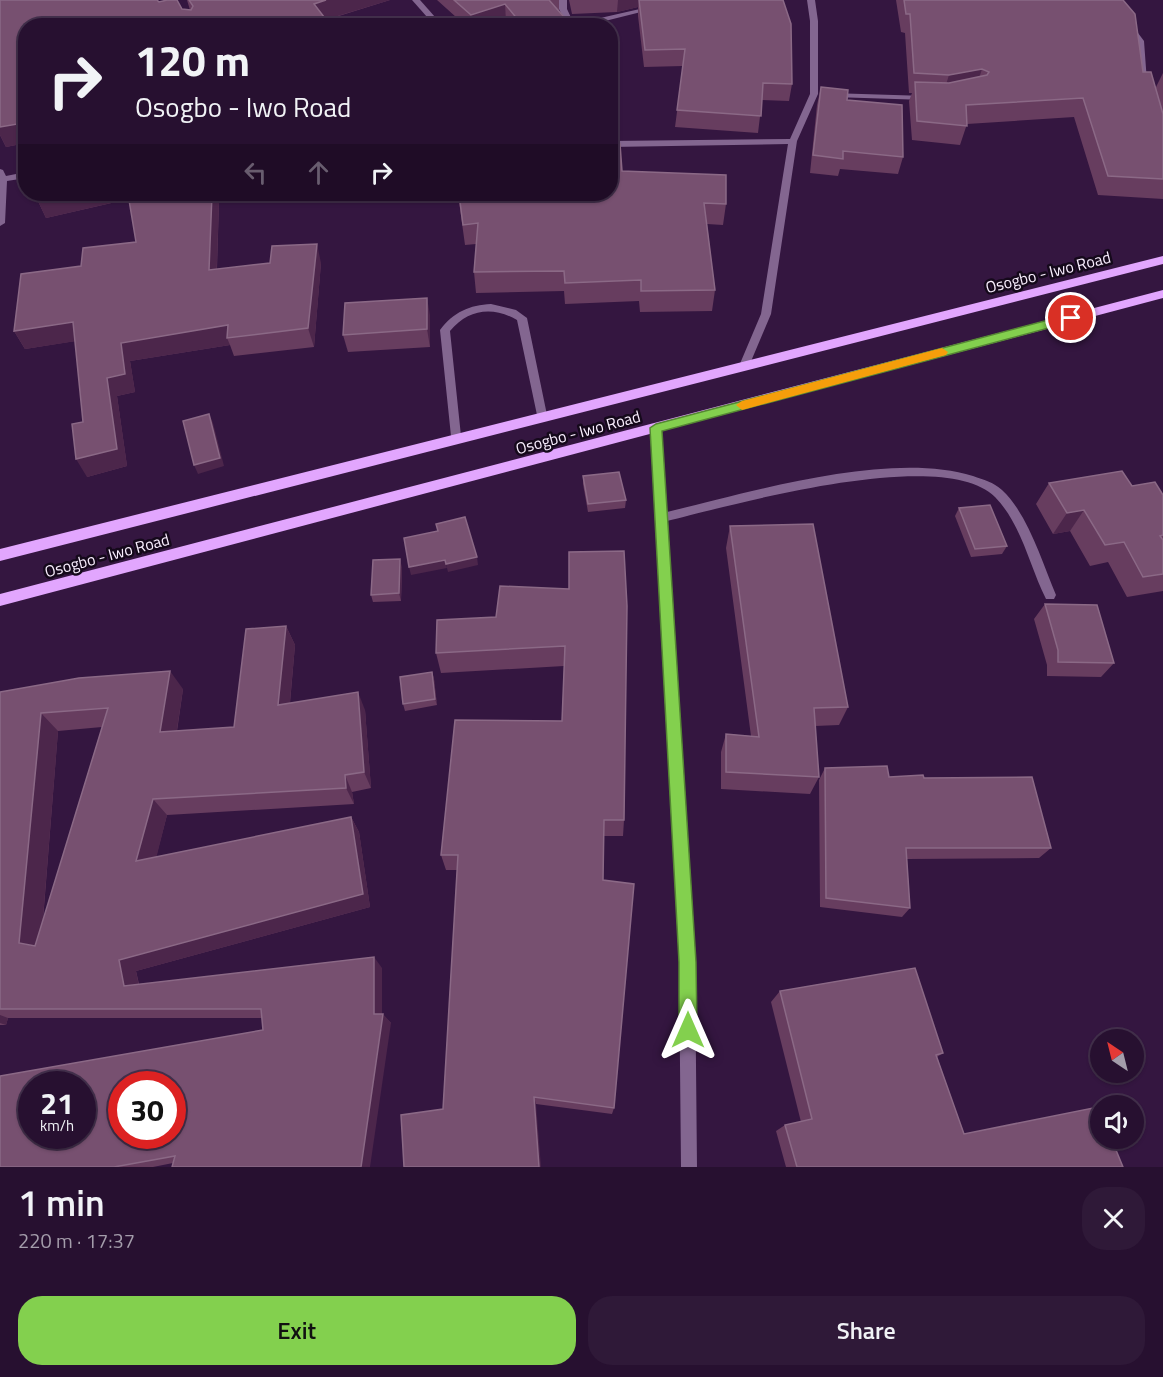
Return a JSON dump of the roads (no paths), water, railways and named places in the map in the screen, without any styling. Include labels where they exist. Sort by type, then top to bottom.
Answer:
[{"type":"main road","name":"Osogbo - Iwo Road","points":[[0,555],[456,436],[1163,260]]},
{"type":"main road","name":"Osogbo - Iwo Road","points":[[0,600],[1163,294]]},
{"type":"street","points":[[416,0],[433,18]]},
{"type":"street","points":[[563,0],[563,9],[568,18]]},
{"type":"street","points":[[744,366],[766,314],[793,141],[814,94],[811,0]]},
{"type":"street","points":[[608,18],[661,6]]},
{"type":"street","points":[[1120,16],[1140,41],[1142,71],[1147,90]]},
{"type":"street","points":[[814,94],[932,98]]},
{"type":"street","points":[[618,144],[793,141]]},
{"type":"street","points":[[0,223],[2,176],[18,175]]},
{"type":"street","points":[[456,436],[445,330],[453,318],[471,310],[491,307],[510,310],[522,318],[542,415]]},
{"type":"street","points":[[656,428],[687,962],[689,1167]]},
{"type":"street","points":[[660,518],[836,481],[903,471],[952,474],[988,486],[1008,505],[1050,595]]}]
